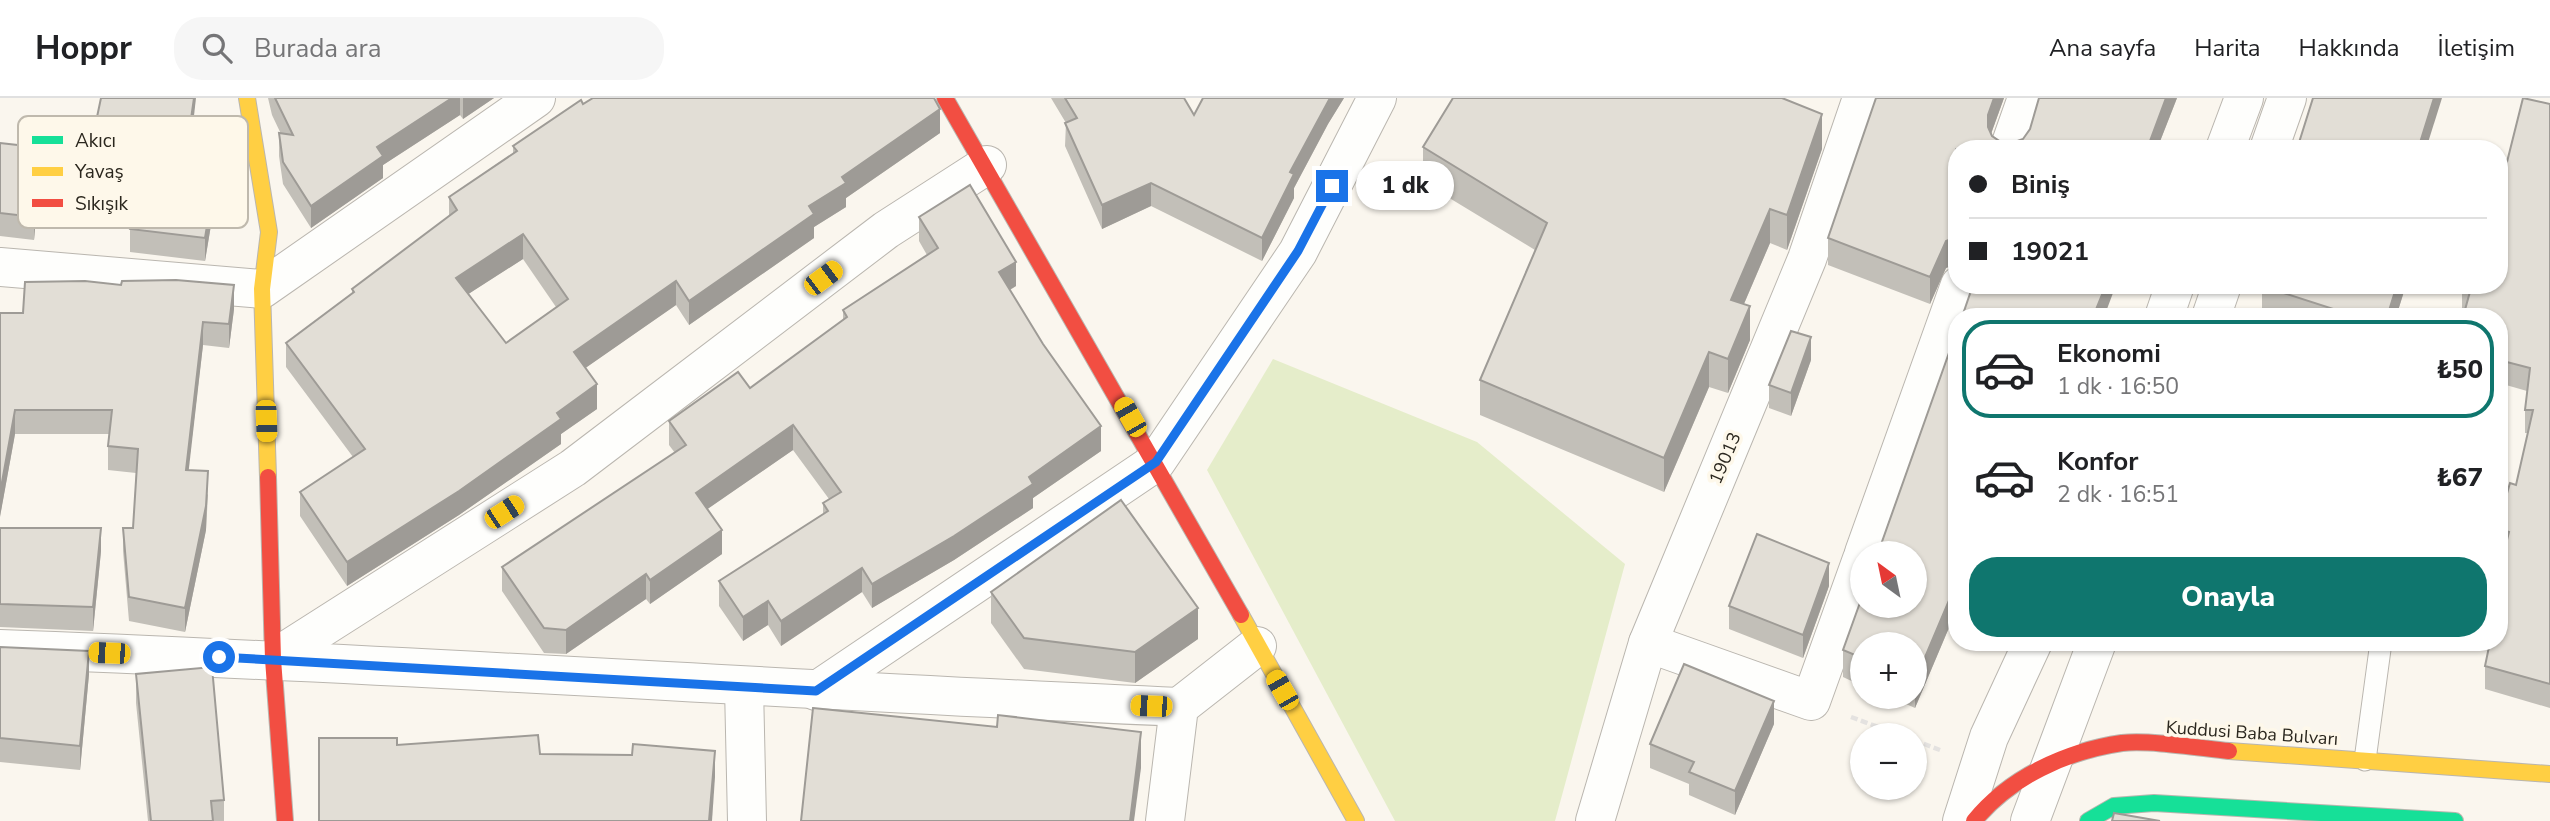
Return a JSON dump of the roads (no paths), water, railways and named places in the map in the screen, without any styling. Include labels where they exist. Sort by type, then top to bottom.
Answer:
[{"type":"street","points":[[247,98],[269,232],[262,289],[273,659],[285,821]]},
{"type":"street","points":[[0,267],[262,289],[536,98]]},
{"type":"street","points":[[945,98],[987,165],[1156,462],[1356,821]]},
{"type":"street","points":[[816,691],[1156,462],[1298,251],[1377,98]]},
{"type":"street","name":"19013","points":[[1595,821],[1648,643],[1807,259],[1862,98]]},
{"type":"street","points":[[2012,140],[2027,98]]},
{"type":"street","points":[[2228,140],[2244,98]]},
{"type":"street","points":[[2272,140],[2287,98]]},
{"type":"street","points":[[273,659],[573,468],[886,230],[987,165]]},
{"type":"street","points":[[1868,541],[1948,318]]},
{"type":"street","points":[[1648,643],[1811,701],[1850,592]]},
{"type":"street","points":[[0,649],[273,659],[816,691],[1179,707],[1257,646]]},
{"type":"street","points":[[1962,821],[1989,737],[2029,651]]},
{"type":"street","points":[[2030,821],[2056,759],[2094,651]]},
{"type":"street","points":[[744,687],[747,821]]},
{"type":"street","points":[[1165,821],[1179,707]]},
{"type":"street","name":"Kuddusi Baba Bulvarı","points":[[1975,821],[1988,804],[2056,759],[2124,743],[2550,774]]},
{"type":"street","points":[[2088,821],[2114,806],[2154,803],[2455,821]]},
{"type":"lane","points":[[2365,760],[2380,651]]}]
